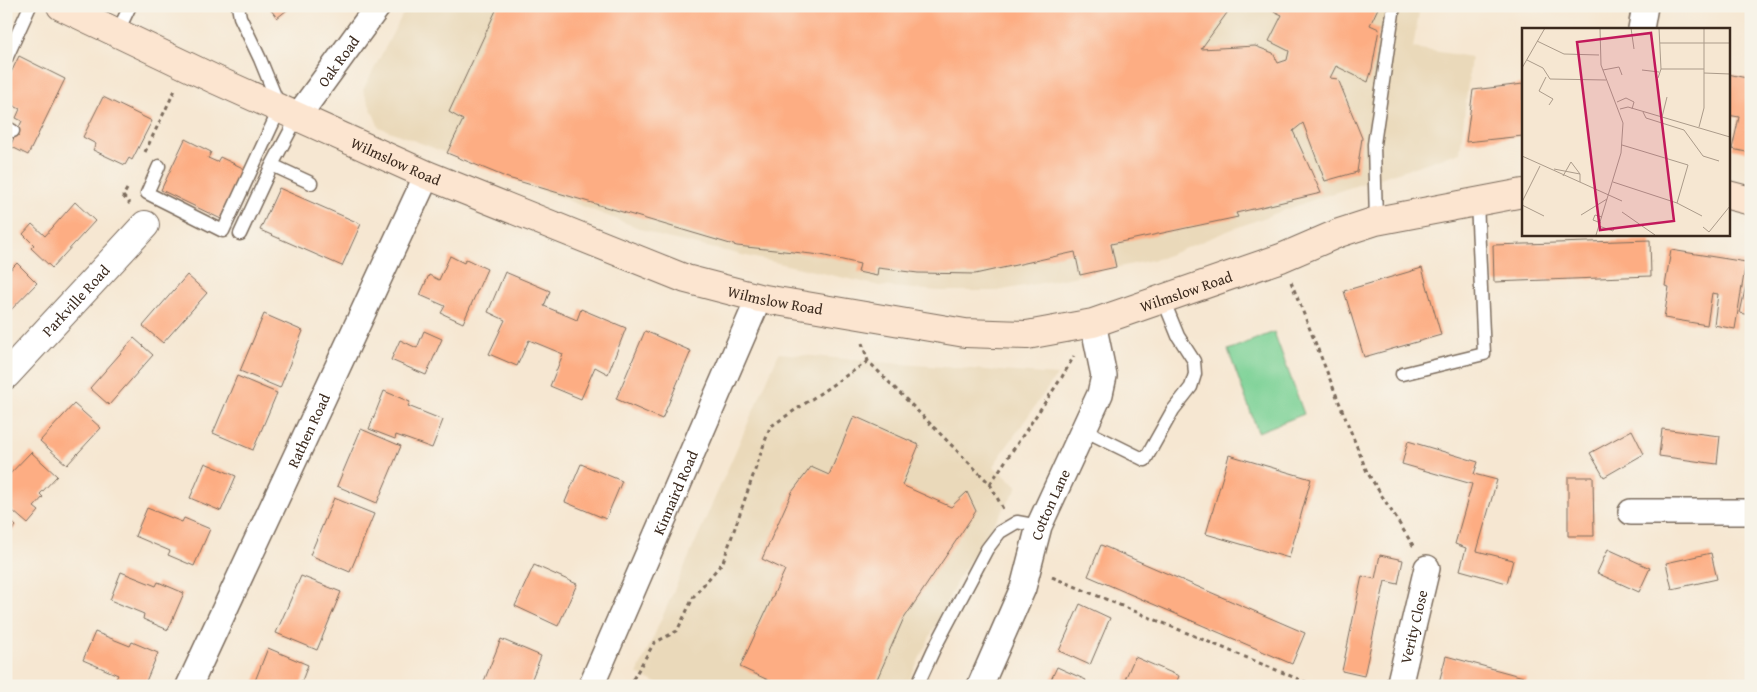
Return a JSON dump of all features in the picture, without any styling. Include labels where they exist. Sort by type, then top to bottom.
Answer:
[{"type":"main road","name":"Wilmslow Road","points":[[68,8],[427,175],[686,280],[759,298],[965,333],[1027,336],[1093,323],[1281,258],[1339,233],[1376,221],[1522,193]]},
{"type":"main road","points":[[1730,195],[1751,200]]},
{"type":"street","name":"Oak Road","points":[[289,112],[378,6]]},
{"type":"street","points":[[1641,28],[1644,6]]},
{"type":"street","name":"Rathen Road","points":[[189,686],[427,175]]},
{"type":"street","name":"Parkville Road","points":[[6,375],[145,225]]},
{"type":"street","name":"Kinnaird Road","points":[[591,686],[759,298]]},
{"type":"street","name":"Cotton Lane","points":[[980,686],[1023,588],[1039,526],[1082,429],[1100,394],[1104,376],[1093,323]]},
{"type":"street","points":[[1631,512],[1751,512]]},
{"type":"street","name":"Verity Close","points":[[1399,686],[1427,568]]},
{"type":"lane","points":[[6,59],[30,6]]},
{"type":"lane","points":[[117,32],[130,6]]},
{"type":"lane","points":[[238,6],[240,18],[289,112],[272,165],[240,234]]},
{"type":"lane","points":[[1376,221],[1374,144],[1394,6]]},
{"type":"lane","points":[[159,166],[147,193],[223,231],[289,112]]},
{"type":"lane","points":[[272,165],[311,183]]},
{"type":"lane","points":[[1402,374],[1484,354],[1476,202]]},
{"type":"lane","points":[[1082,429],[1145,460],[1173,410],[1191,387],[1195,374],[1194,361],[1178,336],[1163,299]]},
{"type":"lane","points":[[917,686],[934,649],[992,542],[1000,532],[1017,522],[1039,526]]},
{"type":"path","points":[[1281,258],[1366,472],[1427,568]]},
{"type":"path","points":[[851,313],[868,361],[990,484],[1007,516]]},
{"type":"path","points":[[990,484],[1062,377],[1093,323]]},
{"type":"path","points":[[629,686],[654,643],[677,631],[694,596],[723,562],[770,427],[868,361]]},
{"type":"path","points":[[1028,567],[1315,686]]},
{"type":"shaded area","points":[[407,6],[1420,6],[1413,48],[1471,57],[1460,152],[1321,197],[1230,230],[1161,258],[997,291],[938,291],[880,286],[662,237],[379,127],[363,90]]},
{"type":"shaded area","points":[[779,353],[1057,375],[993,466],[1018,487],[959,577],[906,686],[663,686],[637,674]]},
{"type":"green space","points":[[1274,332],[1304,414],[1258,432],[1228,350]]},
{"type":"building","points":[[268,6],[292,6],[277,18]]},
{"type":"building","points":[[498,6],[1232,6],[1201,49],[1255,46],[1273,53],[1278,63],[1287,60],[1289,51],[1269,41],[1282,15],[1263,6],[1379,6],[1370,25],[1379,29],[1368,82],[1336,66],[1330,78],[1338,79],[1362,138],[1357,172],[1325,181],[1303,123],[1293,131],[1321,193],[1236,213],[1238,217],[1111,244],[1116,267],[1080,275],[1075,252],[975,274],[918,273],[878,268],[877,276],[858,272],[860,264],[821,255],[737,246],[508,178],[447,153],[463,120],[449,112]]},
{"type":"building","points":[[19,56],[65,79],[28,155],[10,146],[22,121],[16,118],[20,109],[6,102],[6,83]]},
{"type":"building","points":[[1730,74],[1751,79],[1751,153],[1732,149],[1739,117],[1730,115]]},
{"type":"building","points":[[1522,84],[1522,136],[1466,142],[1473,90]]},
{"type":"building","points":[[103,97],[152,121],[132,160],[129,158],[125,165],[93,150],[96,144],[83,137]]},
{"type":"building","points":[[185,139],[211,152],[208,158],[217,162],[220,157],[245,169],[221,219],[161,190]]},
{"type":"building","points":[[279,188],[361,224],[342,266],[260,230]]},
{"type":"building","points":[[75,202],[95,221],[52,268],[31,248],[34,245],[23,234],[32,224],[45,236]]},
{"type":"building","points":[[1650,240],[1651,276],[1494,282],[1493,245]]},
{"type":"building","points":[[1671,250],[1746,262],[1735,329],[1714,325],[1718,294],[1712,293],[1707,325],[1664,318],[1669,287],[1665,286]]},
{"type":"building","points":[[450,256],[464,263],[466,259],[487,269],[463,323],[441,313],[445,306],[420,295],[429,275],[439,280]]},
{"type":"building","points":[[17,263],[37,283],[6,315],[6,274]]},
{"type":"building","points":[[1751,266],[1751,315],[1740,313]]},
{"type":"building","points":[[1422,268],[1441,335],[1364,357],[1344,291]]},
{"type":"building","points":[[505,272],[550,291],[544,306],[577,320],[581,309],[626,328],[608,374],[595,367],[581,399],[550,386],[563,354],[529,340],[517,366],[489,354],[505,320],[488,312]]},
{"type":"building","points":[[187,275],[207,293],[163,343],[143,326]]},
{"type":"building","points":[[264,314],[303,331],[280,388],[240,371]]},
{"type":"building","points":[[424,331],[442,339],[426,375],[391,360],[400,340],[417,348]]},
{"type":"building","points":[[645,331],[691,351],[662,419],[616,399]]},
{"type":"building","points":[[134,338],[153,355],[109,405],[90,388]]},
{"type":"building","points":[[237,376],[277,393],[253,450],[213,433]]},
{"type":"building","points":[[384,391],[410,402],[408,406],[443,420],[432,448],[396,435],[395,439],[369,429]]},
{"type":"building","points":[[74,404],[101,428],[67,465],[40,441]]},
{"type":"building","points":[[854,416],[919,445],[902,485],[951,507],[967,492],[976,511],[903,620],[874,686],[821,686],[813,682],[812,686],[781,686],[740,667],[785,570],[762,559],[792,492],[811,467],[829,475]]},
{"type":"building","points":[[361,429],[401,446],[377,503],[337,486]]},
{"type":"building","points":[[1662,429],[1720,436],[1717,464],[1659,456]]},
{"type":"building","points":[[1632,430],[1644,454],[1604,477],[1590,453]]},
{"type":"building","points":[[1408,441],[1478,462],[1474,474],[1497,480],[1477,551],[1513,560],[1507,583],[1460,570],[1466,548],[1455,544],[1472,484],[1402,464]]},
{"type":"building","points":[[31,452],[57,476],[40,494],[43,497],[34,507],[39,511],[28,524],[6,505],[6,478]]},
{"type":"building","points":[[1229,455],[1311,479],[1289,558],[1206,534]]},
{"type":"building","points":[[205,463],[236,476],[221,511],[190,498]]},
{"type":"building","points":[[581,464],[622,481],[606,519],[565,502]]},
{"type":"building","points":[[1568,477],[1593,477],[1594,536],[1568,536]]},
{"type":"building","points":[[334,498],[374,514],[350,572],[310,555]]},
{"type":"building","points":[[147,508],[182,522],[184,518],[210,529],[194,566],[168,555],[170,551],[135,536]]},
{"type":"building","points":[[6,516],[16,526],[6,537]]},
{"type":"building","points":[[1101,545],[1305,633],[1292,664],[1088,576]]},
{"type":"building","points":[[1608,549],[1650,568],[1639,592],[1597,573]]},
{"type":"building","points":[[1711,553],[1717,579],[1672,589],[1666,563]]},
{"type":"building","points":[[1380,555],[1403,560],[1398,584],[1385,581],[1364,676],[1342,671],[1362,576],[1375,579]]},
{"type":"building","points":[[534,565],[577,584],[558,626],[515,606]]},
{"type":"building","points":[[121,572],[156,586],[158,582],[184,593],[168,630],[143,619],[144,614],[110,600]]},
{"type":"building","points":[[301,576],[341,592],[317,650],[276,633]]},
{"type":"building","points":[[1080,604],[1110,618],[1090,665],[1059,651]]},
{"type":"building","points":[[95,632],[130,646],[132,642],[158,653],[144,686],[133,686],[116,679],[118,675],[83,660]]},
{"type":"building","points":[[501,639],[541,656],[529,686],[482,686]]},
{"type":"building","points":[[268,648],[308,665],[300,686],[253,686]]},
{"type":"building","points":[[1446,656],[1527,678],[1525,686],[1438,686]]},
{"type":"building","points":[[1135,657],[1179,676],[1175,686],[1122,686]]},
{"type":"building","points":[[1057,667],[1086,680],[1084,686],[1048,686]]}]
